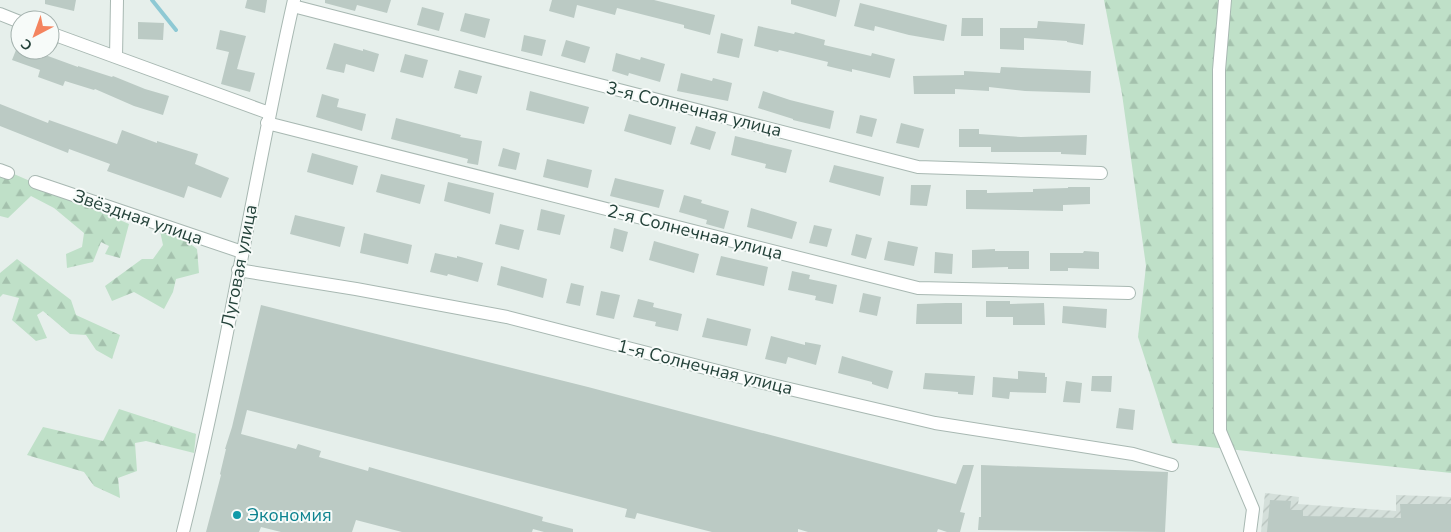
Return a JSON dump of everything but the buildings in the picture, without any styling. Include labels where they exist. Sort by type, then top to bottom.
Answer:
[{"type":"street","points":[[116,57],[117,0]]},
{"type":"street","points":[[1225,0],[1220,70],[1220,430],[1253,509],[1250,532]]},
{"type":"street","name":"Луговая улица","points":[[183,532],[204,449],[268,118],[294,3]]},
{"type":"street","name":"3-я Солнечная улица","points":[[294,3],[918,167],[1101,173]]},
{"type":"street","name":"2-я Солнечная улица","points":[[60,37],[268,118],[918,288],[1129,293]]},
{"type":"street","name":"Звёздная улица","points":[[35,182],[242,252]]},
{"type":"street","name":"1-я Солнечная улица","points":[[238,270],[356,288],[507,317],[768,384],[936,423],[1133,454],[1172,465]]},
{"type":"shaded area","points":[[1265,493],[1299,497],[1298,504],[1396,511],[1396,495],[1451,497],[1451,532],[1261,532]]},
{"type":"green space","points":[[1104,0],[1451,0],[1451,473],[1172,443],[1138,337],[1146,266],[1122,94]]},
{"type":"green space","points":[[0,167],[129,224],[120,258],[105,254],[109,246],[101,242],[93,262],[67,268],[66,254],[82,247],[84,233],[54,208],[31,196],[8,218],[0,216]]},
{"type":"green space","points":[[160,231],[179,235],[197,249],[199,273],[176,279],[173,292],[164,309],[134,292],[112,301],[105,286],[142,259],[153,259],[163,245]]},
{"type":"green space","points":[[17,259],[71,300],[76,315],[120,335],[112,359],[96,350],[86,335],[70,334],[43,311],[37,315],[47,338],[36,341],[12,320],[19,298],[3,294],[0,297],[0,273]]},
{"type":"green space","points":[[119,409],[196,434],[194,453],[146,441],[135,443],[137,471],[118,478],[120,498],[94,486],[84,472],[27,455],[43,427],[103,441]]},
{"type":"waterway","points":[[152,0],[176,30]]},
{"type":"place","name":"Экономия","points":[[237,515]]}]
